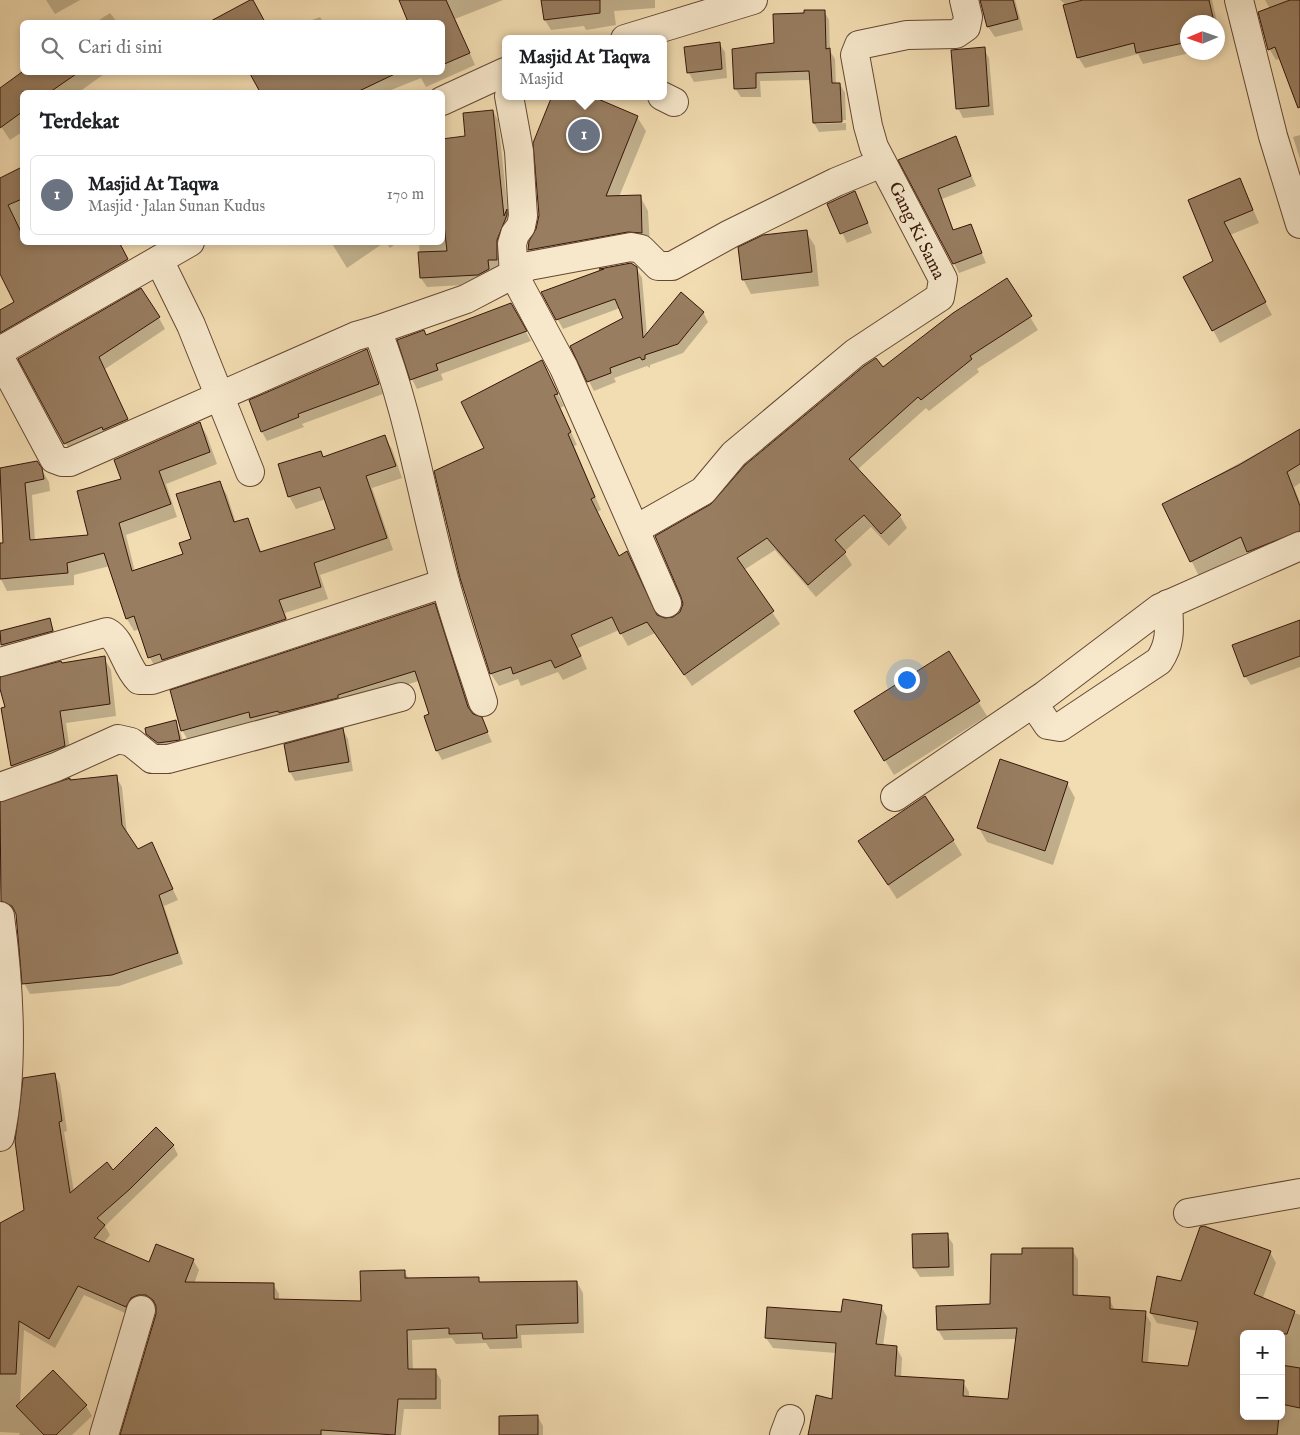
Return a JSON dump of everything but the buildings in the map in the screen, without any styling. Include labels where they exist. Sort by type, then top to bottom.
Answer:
[{"type":"street","points":[[634,35],[690,9],[753,0]]},
{"type":"street","name":"Gang Ki Sama","points":[[636,529],[703,491],[734,454],[855,353],[940,297],[943,279],[874,147],[868,126],[856,49],[859,45],[907,35],[956,34],[966,27],[968,17],[964,0]]},
{"type":"street","points":[[1240,0],[1274,136],[1300,224]]},
{"type":"street","points":[[445,100],[502,80]]},
{"type":"street","points":[[510,100],[519,151],[523,216],[521,226],[515,234],[512,244],[514,275],[564,368],[667,603]]},
{"type":"street","points":[[0,358],[54,459],[70,462],[218,395],[356,336],[466,299],[529,266],[553,260],[631,247],[641,249],[658,266],[672,266],[730,234],[836,182],[882,163]]},
{"type":"street","points":[[0,351],[185,245]]},
{"type":"street","points":[[159,260],[190,325],[250,472]]},
{"type":"street","points":[[377,330],[386,353],[415,456],[445,583],[482,702]]},
{"type":"street","points":[[896,797],[1033,703],[1168,604],[1300,546]]},
{"type":"street","points":[[0,662],[107,632],[115,636],[130,671],[139,680],[152,680],[445,583]]},
{"type":"street","points":[[1033,703],[1048,725],[1060,727],[1158,661],[1166,650],[1170,639],[1168,604]]},
{"type":"street","points":[[0,787],[56,767],[118,739],[131,742],[152,759],[168,759],[401,696]]},
{"type":"street","points":[[0,916],[7,994],[8,1041],[4,1117],[0,1137]]},
{"type":"street","points":[[1188,1213],[1300,1193]]},
{"type":"street","points":[[104,1435],[141,1310]]},
{"type":"place","name":"Masjid At Taqwa","points":[[584,135]]}]
